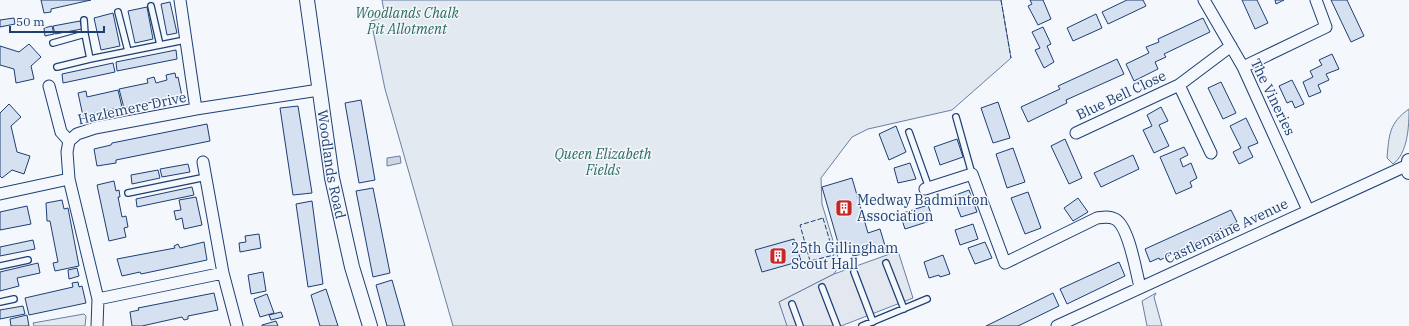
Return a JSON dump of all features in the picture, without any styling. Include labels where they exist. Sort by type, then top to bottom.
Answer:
[{"type":"street","points":[[180,0],[196,109]]},
{"type":"street","name":"Woodlands Road","points":[[307,0],[332,178],[352,267],[370,326]]},
{"type":"street","name":"The Vineries","points":[[1204,0],[1242,68],[1308,210]]},
{"type":"street","points":[[1242,68],[1326,28],[1316,0]]},
{"type":"street","name":"Blue Bell Close","points":[[1076,133],[1179,85],[1224,49],[1231,46]]},
{"type":"street","name":"Blue Bell Close","points":[[1179,85],[1212,153]]},
{"type":"street","points":[[49,86],[61,132],[69,141]]},
{"type":"street","name":"Hazlemere Drive","points":[[97,326],[98,299],[70,179],[67,152],[69,141],[77,134],[95,128],[196,109],[319,90]]},
{"type":"street","points":[[203,162],[223,273],[237,326]]},
{"type":"street","name":"Castlemaine Avenue","points":[[1057,326],[1308,210],[1409,166]]},
{"type":"street","points":[[927,189],[972,174],[1005,263],[1097,218],[1109,216],[1121,223],[1124,228],[1140,288]]},
{"type":"street","points":[[0,194],[70,179]]},
{"type":"street","points":[[98,299],[223,273]]},
{"type":"lane","points":[[151,6],[160,45]]},
{"type":"lane","points":[[118,12],[128,51]]},
{"type":"lane","points":[[84,20],[90,59]]},
{"type":"lane","points":[[53,43],[85,34]]},
{"type":"lane","points":[[57,68],[90,59],[185,40]]},
{"type":"lane","points":[[956,117],[972,174]]},
{"type":"lane","points":[[909,132],[927,189]]},
{"type":"lane","points":[[128,193],[206,177]]},
{"type":"lane","points":[[0,266],[28,260]]},
{"type":"lane","points":[[886,263],[904,309]]},
{"type":"lane","points":[[854,272],[874,322]]},
{"type":"lane","points":[[822,287],[837,326]]},
{"type":"lane","points":[[0,302],[14,299]]},
{"type":"lane","points":[[862,326],[927,299]]},
{"type":"lane","points":[[792,304],[800,326]]},
{"type":"green space","name":"Queen Elizabeth Fields","points":[[382,0],[1001,0],[1011,58],[952,110],[868,129],[852,137],[821,178],[822,204],[840,264],[834,274],[779,302],[788,326],[453,326],[385,89],[371,21],[385,17]]},
{"type":"green space","points":[[1409,109],[1409,123],[1405,146],[1398,159],[1393,164],[1387,158],[1391,130],[1397,119]]},
{"type":"green space","points":[[1156,293],[1154,297],[1162,326],[1147,326],[1142,301]]},
{"type":"green space","points":[[84,314],[86,316],[85,326],[34,326],[33,323]]},
{"type":"shaded area","points":[[400,156],[401,163],[387,166],[387,158]]},
{"type":"shaded area","points":[[898,251],[913,298],[841,326],[787,326],[779,302],[834,274]]},
{"type":"building","points":[[41,0],[91,0],[51,9],[51,12],[44,13]]},
{"type":"building","points":[[1030,0],[1043,0],[1051,19],[1038,25],[1028,6],[1032,4]]},
{"type":"building","points":[[1127,0],[1143,0],[1146,6],[1108,24],[1102,12]]},
{"type":"building","points":[[1242,0],[1257,0],[1268,23],[1255,29]]},
{"type":"building","points":[[1275,0],[1284,0],[1276,4]]},
{"type":"building","points":[[1331,0],[1347,0],[1364,36],[1351,42]]},
{"type":"building","points":[[170,2],[177,33],[167,35],[161,4]]},
{"type":"building","points":[[147,7],[153,39],[135,43],[128,11]]},
{"type":"building","points":[[113,13],[120,46],[101,50],[94,18]]},
{"type":"building","points":[[1096,14],[1102,28],[1073,41],[1067,28]]},
{"type":"building","points":[[14,18],[15,24],[0,27],[0,20]]},
{"type":"building","points":[[1203,18],[1210,32],[1164,54],[1166,57],[1155,62],[1158,69],[1134,81],[1126,64],[1149,53],[1146,47],[1159,42],[1158,39]]},
{"type":"building","points":[[80,21],[82,29],[55,34],[53,26]]},
{"type":"building","points":[[52,26],[54,34],[45,36],[44,28]]},
{"type":"building","points":[[1043,27],[1051,44],[1047,46],[1054,62],[1044,68],[1035,50],[1040,48],[1032,32]]},
{"type":"building","points":[[29,44],[41,57],[31,66],[34,79],[16,83],[14,69],[0,65],[0,46],[19,52]]},
{"type":"building","points":[[176,50],[177,59],[117,71],[116,62]]},
{"type":"building","points":[[1332,54],[1339,69],[1326,74],[1329,80],[1318,85],[1321,92],[1309,97],[1303,82],[1313,77],[1310,71],[1322,65],[1319,60]]},
{"type":"building","points":[[1117,59],[1124,74],[1066,100],[1067,103],[1028,122],[1021,107],[1060,89],[1058,86]]},
{"type":"building","points":[[113,63],[115,72],[63,83],[62,74]]},
{"type":"building","points":[[175,73],[176,78],[178,77],[182,96],[124,108],[119,89],[148,83],[147,79],[154,77],[156,83],[167,80],[166,75]]},
{"type":"building","points":[[1292,80],[1304,104],[1295,108],[1292,101],[1287,103],[1279,86]]},
{"type":"building","points":[[1221,82],[1236,113],[1223,119],[1208,88]]},
{"type":"building","points":[[118,90],[122,107],[83,116],[78,93],[86,91],[87,97]]},
{"type":"building","points":[[361,100],[375,180],[359,183],[345,103]]},
{"type":"building","points":[[998,102],[1010,138],[993,143],[981,108]]},
{"type":"building","points":[[9,104],[21,117],[11,126],[17,152],[30,156],[24,174],[12,170],[2,178],[0,176],[0,113]]},
{"type":"building","points":[[298,106],[312,193],[293,195],[280,108]]},
{"type":"building","points":[[1161,107],[1168,121],[1159,125],[1169,146],[1154,153],[1143,130],[1152,126],[1147,115]]},
{"type":"building","points":[[1246,118],[1258,143],[1248,147],[1253,157],[1239,164],[1233,152],[1241,148],[1230,126]]},
{"type":"building","points":[[207,124],[210,141],[116,160],[116,163],[97,166],[94,149],[111,145],[112,143]]},
{"type":"building","points":[[896,126],[906,152],[889,160],[879,134]]},
{"type":"building","points":[[957,139],[963,157],[940,165],[934,147]]},
{"type":"building","points":[[1065,139],[1082,178],[1069,184],[1051,146]]},
{"type":"building","points":[[1184,147],[1188,155],[1180,159],[1183,167],[1191,163],[1197,178],[1190,182],[1192,187],[1176,194],[1160,157]]},
{"type":"building","points":[[1013,148],[1025,182],[1007,188],[996,154]]},
{"type":"building","points":[[1133,155],[1139,169],[1101,187],[1094,173]]},
{"type":"building","points":[[910,163],[916,179],[898,183],[894,168]]},
{"type":"building","points":[[188,164],[190,172],[162,177],[160,169]]},
{"type":"building","points":[[158,170],[160,178],[132,184],[131,175]]},
{"type":"building","name":"Medway Badminton Association","points":[[852,178],[868,233],[880,229],[886,249],[853,256],[849,243],[839,246],[822,187]]},
{"type":"building","points":[[114,181],[116,191],[119,190],[120,197],[118,197],[122,217],[126,216],[128,227],[124,228],[126,237],[109,241],[97,185]]},
{"type":"building","points":[[192,187],[194,195],[137,207],[136,199]]},
{"type":"building","points":[[373,188],[390,273],[373,277],[356,191]]},
{"type":"building","points":[[969,190],[977,212],[961,217],[953,196]]},
{"type":"building","points":[[1028,192],[1041,228],[1025,234],[1011,198]]},
{"type":"building","points":[[196,197],[202,225],[184,229],[182,218],[176,220],[174,211],[181,210],[179,200]]},
{"type":"building","points":[[1078,198],[1088,212],[1073,221],[1064,208]]},
{"type":"building","points":[[62,200],[64,209],[68,208],[79,266],[55,271],[53,263],[58,262],[50,221],[47,221],[46,203]]},
{"type":"building","points":[[312,201],[323,284],[308,287],[296,204]]},
{"type":"building","points":[[928,205],[933,220],[905,229],[900,214]]},
{"type":"building","points":[[27,206],[31,224],[0,230],[0,212]]},
{"type":"building","points":[[1231,210],[1237,222],[1160,260],[1159,258],[1150,262],[1145,249]]},
{"type":"building","points":[[973,224],[978,239],[960,245],[955,230]]},
{"type":"building","points":[[259,234],[261,248],[240,252],[239,243],[246,242],[245,236]]},
{"type":"building","name":"25th Gillingham Scout Hall","points":[[794,239],[801,261],[762,272],[755,250]]},
{"type":"building","points":[[33,240],[35,249],[0,256],[0,247]]},
{"type":"building","points":[[204,242],[207,260],[141,274],[140,272],[122,276],[117,259],[175,248],[174,246],[178,244],[180,248]]},
{"type":"building","points":[[985,242],[992,258],[975,264],[968,248]]},
{"type":"building","points":[[943,255],[950,274],[929,278],[924,262]]},
{"type":"building","points":[[1119,262],[1125,276],[1067,304],[1060,289]]},
{"type":"building","points":[[38,263],[40,273],[17,278],[19,286],[0,291],[0,272]]},
{"type":"building","points":[[77,268],[79,276],[69,279],[68,270]]},
{"type":"building","points":[[263,272],[266,291],[251,294],[248,275]]},
{"type":"building","points":[[392,280],[405,326],[387,326],[376,285]]},
{"type":"building","points":[[78,282],[79,287],[82,286],[86,303],[29,315],[25,298],[73,287],[72,283]]},
{"type":"building","points":[[326,289],[338,326],[320,326],[311,295]]},
{"type":"building","points":[[214,293],[218,310],[188,316],[188,319],[184,320],[182,317],[142,326],[132,326],[130,312],[139,310],[138,308]]},
{"type":"building","points":[[1053,293],[1059,306],[1018,326],[986,326]]},
{"type":"building","points":[[267,294],[274,313],[260,317],[254,299]]},
{"type":"building","points":[[23,306],[25,314],[0,319],[0,310]]},
{"type":"building","points":[[281,312],[283,317],[271,320],[269,315]]},
{"type":"building","points":[[27,315],[29,326],[11,326],[10,319]]},
{"type":"building","points":[[276,321],[278,326],[262,326],[262,325]]},
{"type":"fence","points":[[1001,0],[1011,58]]},
{"type":"fence","points":[[823,218],[834,255],[810,261],[800,225],[823,218]]},
{"type":"place","name":"Medway Badminton Association","points":[[844,208]]},
{"type":"place","name":"25th Gillingham Scout Hall","points":[[778,256]]},
{"type":"park label","name":"Woodlands Chalk Pit Allotment","points":[[407,22]]}]
